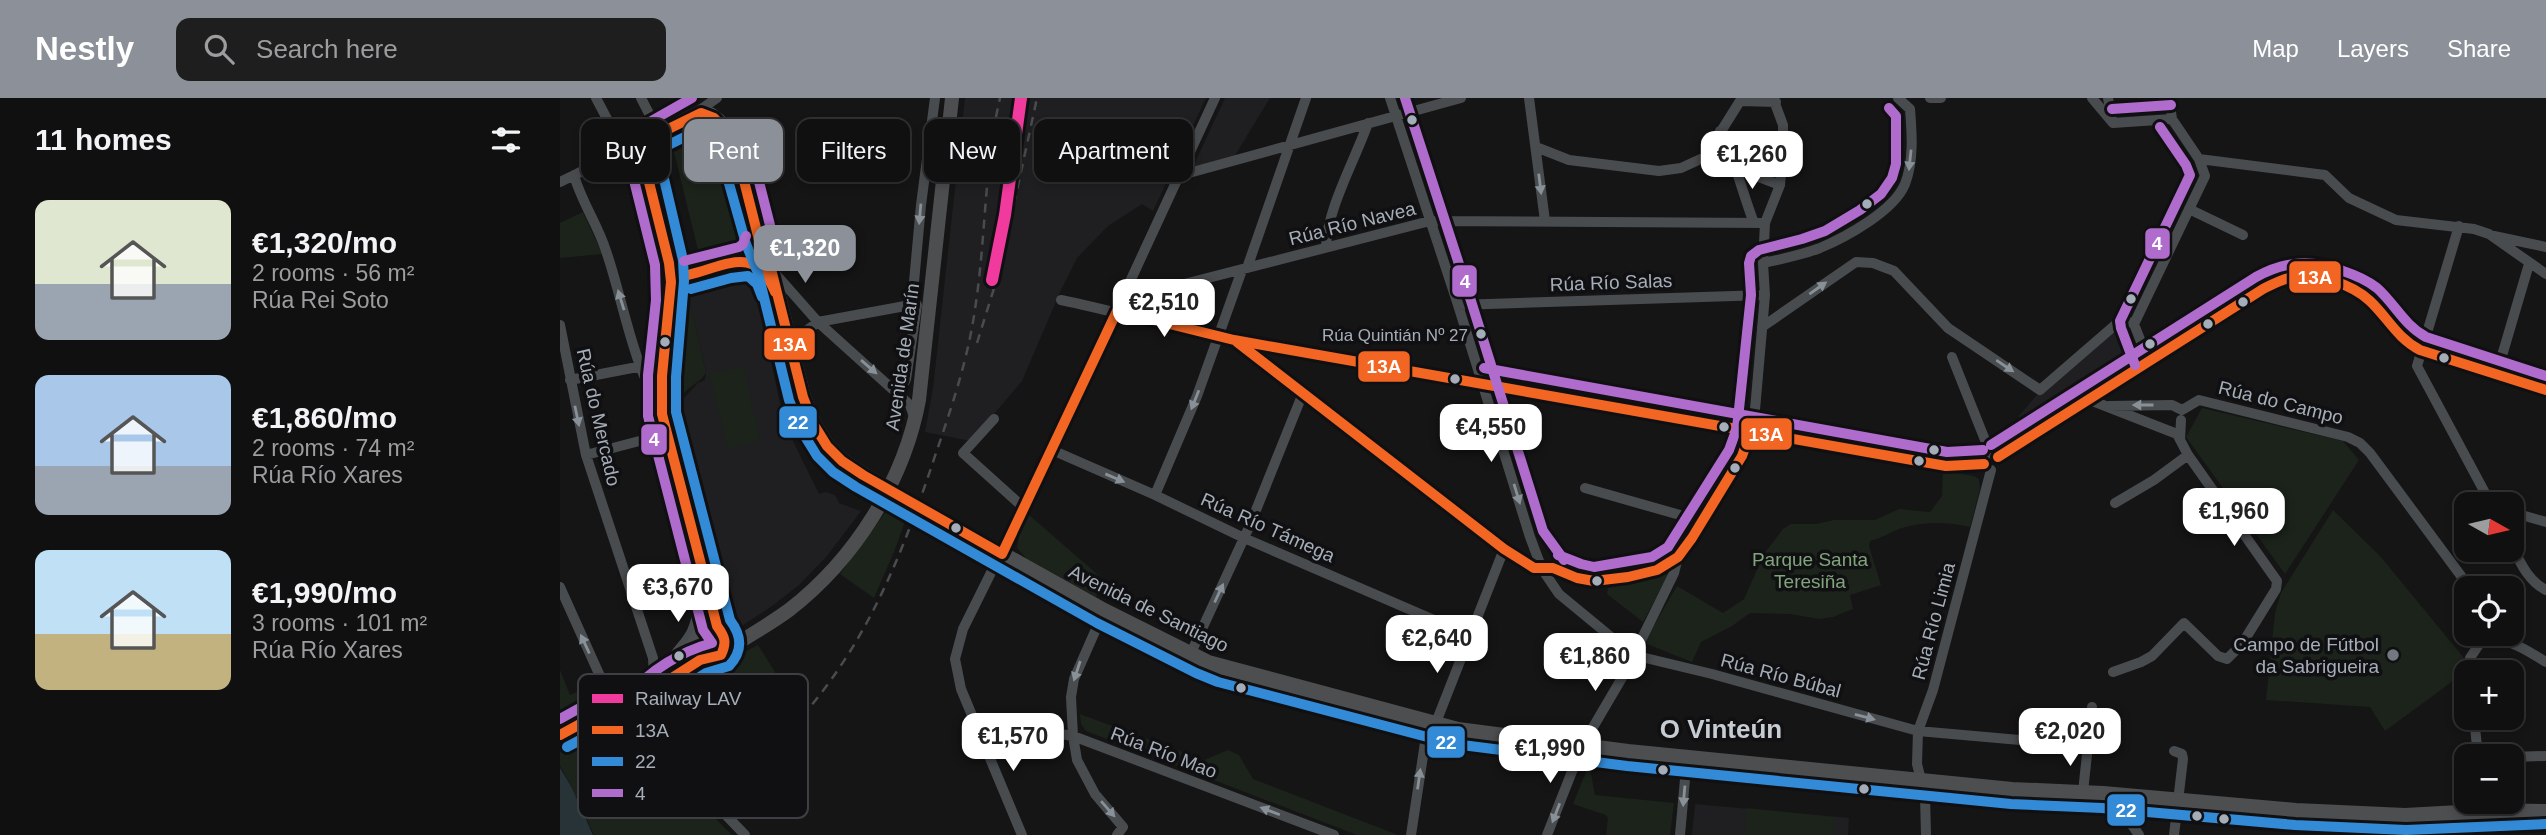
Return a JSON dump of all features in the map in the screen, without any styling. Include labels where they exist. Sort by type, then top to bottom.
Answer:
[{"type":"highway","points":[[670,122],[692,106]]},
{"type":"highway","name":"Avenida de Santiago","points":[[692,106],[714,118],[729,136],[741,169],[759,240],[814,425],[827,446],[842,461],[863,475],[937,518],[1104,611],[1190,655],[1230,671],[1474,733],[2012,790],[2083,792],[2296,811],[2378,814]]},
{"type":"highway","points":[[649,182],[669,263],[675,273],[688,275],[745,260],[755,252],[759,240]]},
{"type":"highway","points":[[745,260],[772,277]]},
{"type":"highway","points":[[2378,814],[2454,807]]},
{"type":"highway","points":[[2524,807],[2545,809]]},
{"type":"highway","points":[[2378,814],[2404,816],[2545,809]]},
{"type":"main road","name":"Avenida de Marín","points":[[723,640],[746,638],[793,607],[850,547],[894,480],[915,421],[920,305],[952,99]]},
{"type":"main road","points":[[658,674],[692,650],[698,635],[712,628],[723,640],[718,657],[707,657],[679,674]]},
{"type":"main road","points":[[698,635],[698,649],[707,657]]},
{"type":"main road","points":[[560,735],[578,725]]},
{"type":"street","points":[[596,98],[616,119]]},
{"type":"street","points":[[641,98],[641,119]]},
{"type":"street","points":[[692,106],[717,98]]},
{"type":"street","points":[[1193,144],[1215,98]]},
{"type":"street","points":[[1155,495],[1219,337],[1306,98]]},
{"type":"street","points":[[1390,98],[1458,304],[1530,537],[1548,569],[1553,586],[1566,601],[1633,655]]},
{"type":"street","points":[[1193,172],[1461,98]]},
{"type":"street","points":[[1529,98],[1545,221]]},
{"type":"street","points":[[1763,263],[1820,248],[1866,223],[1897,198],[1905,185],[1909,169],[1912,135],[1910,109],[1898,98]]},
{"type":"street","points":[[1930,98],[1941,98]]},
{"type":"street","points":[[2092,98],[2113,123]]},
{"type":"street","points":[[2108,98],[2113,123]]},
{"type":"street","points":[[2134,324],[2205,176],[2199,159],[2172,119],[2169,98]]},
{"type":"street","name":"Avenida de Marín","points":[[896,391],[906,379],[920,305],[921,205],[935,99],[952,99]]},
{"type":"street","points":[[1536,148],[1569,160],[1659,171],[1681,168],[1704,157],[1740,101],[1774,100],[1783,125],[1780,185],[1759,223]]},
{"type":"street","points":[[2113,123],[2172,119]]},
{"type":"street","points":[[1326,247],[1326,233],[1336,202],[1368,123]]},
{"type":"street","points":[[1547,835],[1582,746],[1633,655],[1674,573],[1678,557],[1742,456],[1751,431],[1765,295],[1759,223],[1735,168],[1732,153],[1720,131]]},
{"type":"street","points":[[2199,159],[2325,175],[2349,198],[2396,220],[2459,226],[2546,247]]},
{"type":"street","points":[[1735,168],[1780,185]]},
{"type":"street","points":[[560,182],[581,173]]},
{"type":"street","points":[[574,176],[606,249],[641,365],[650,388],[661,405]]},
{"type":"street","points":[[1022,835],[956,673],[956,649],[968,618],[1052,450],[1175,182]]},
{"type":"street","points":[[2189,209],[2243,235]]},
{"type":"street","name":"Rúa Río Navea","points":[[1122,300],[1430,221],[1759,223]]},
{"type":"street","points":[[2459,226],[2417,366],[2485,492]]},
{"type":"street","points":[[2489,234],[2546,274]]},
{"type":"street","points":[[1762,327],[1856,262],[1873,263],[1894,271],[1948,328],[2040,390],[2122,319],[2134,324],[2148,360]]},
{"type":"street","points":[[669,263],[671,301],[663,362],[661,405],[666,434],[705,583],[723,640]]},
{"type":"street","points":[[2496,376],[2529,264]]},
{"type":"street","points":[[671,301],[688,275]]},
{"type":"street","points":[[1061,300],[1234,340],[1946,466],[1991,462],[2276,281],[2304,275],[2316,276],[2357,291],[2378,310],[2406,344],[2496,376],[2546,390]]},
{"type":"street","points":[[772,277],[910,405],[915,421]]},
{"type":"street","name":"Rúa Río Salas","points":[[1458,304],[1765,295]]},
{"type":"street","points":[[791,352],[799,336],[818,322],[920,305]]},
{"type":"street","name":"Rúa do Mercado","points":[[560,325],[586,455],[653,659],[654,674]]},
{"type":"street","points":[[1234,340],[1504,549],[1534,568],[1594,581],[1657,570],[1678,557]]},
{"type":"street","points":[[1256,356],[1261,344]]},
{"type":"street","points":[[1952,357],[1991,462]]},
{"type":"street","points":[[570,380],[663,362]]},
{"type":"street","points":[[1190,655],[1244,538],[1303,393]]},
{"type":"street","points":[[2090,400],[2172,430],[2277,581],[2276,589],[2242,644],[2227,659],[2218,656],[2184,624],[2152,656],[2113,672]]},
{"type":"street","name":"Rúa do Campo","points":[[2181,415],[2199,400],[2348,437],[2360,443],[2461,576]]},
{"type":"street","points":[[2104,406],[2172,405],[2181,415],[2180,440]]},
{"type":"street","points":[[2161,428],[2169,427],[2181,415]]},
{"type":"street","points":[[994,419],[963,453],[1024,508]]},
{"type":"street","points":[[586,455],[666,434]]},
{"type":"street","name":"Rúa Río Támega","points":[[1052,450],[1244,538],[1469,635]]},
{"type":"street","points":[[2115,503],[2154,480],[2188,455]]},
{"type":"street","name":"Rúa Río Limia","points":[[1926,835],[1925,796],[1917,759],[1919,731],[1933,690],[1991,462]]},
{"type":"street","points":[[1585,488],[1702,522]]},
{"type":"street","points":[[2524,516],[2546,522]]},
{"type":"street","points":[[1411,835],[1432,724],[1504,549]]},
{"type":"street","points":[[2520,562],[2535,585],[2546,590]]},
{"type":"street","points":[[698,635],[706,607],[705,583]]},
{"type":"street","points":[[560,587],[599,674]]},
{"type":"street","points":[[1104,611],[1074,679],[1073,736],[1077,760],[1095,794],[1123,827],[1116,835]]},
{"type":"street","points":[[2521,646],[2546,662]]},
{"type":"street","name":"Rúa Río Búbal","points":[[1633,655],[1919,731],[2088,746]]},
{"type":"street","points":[[2083,792],[2092,707]]},
{"type":"street","name":"Rúa Río Mao","points":[[975,723],[1000,724],[1073,736],[1334,835]]},
{"type":"street","points":[[2174,751],[2182,754],[2183,759],[2174,835]]},
{"type":"street","points":[[2524,757],[2546,756]]},
{"type":"street","points":[[1680,835],[1687,757]]},
{"type":"street","points":[[2103,794],[2120,807],[2140,835]]},
{"type":"street","points":[[729,818],[745,835]]},
{"type":"shaded area","points":[[965,98],[1206,98],[1193,126],[1193,119],[1034,119],[1034,182],[1167,182],[1153,211],[1142,204],[1108,226],[1077,258],[1022,381],[971,441],[925,432],[933,388],[956,182],[1020,182],[1020,119],[963,119]]},
{"type":"shaded area","points":[[1225,98],[1270,98],[1231,162],[1193,167]]},
{"type":"shaded area","points":[[754,272],[757,274],[778,353],[770,356],[783,418],[791,437],[819,494],[826,492],[835,495],[839,503],[861,511],[827,556],[799,585],[740,627],[734,618],[725,619],[678,418],[683,399],[698,383],[705,380],[706,372],[689,298],[695,288]]},
{"type":"shaded area","points":[[2123,323],[2138,359],[2031,425],[2019,422],[2019,416],[2036,396]]},
{"type":"shaded area","points":[[560,768],[578,801],[578,818],[585,818],[593,835],[560,835]]},
{"type":"shaded area","points":[[1695,804],[1849,818],[1848,835],[1692,835]]},
{"type":"green space","points":[[684,147],[684,182],[733,182],[748,240],[746,244],[700,258],[674,152]]},
{"type":"green space","points":[[583,212],[602,254],[560,258],[560,223]]},
{"type":"green space","points":[[684,296],[689,298],[706,372],[687,390],[676,409],[672,390]]},
{"type":"green space","points":[[743,366],[760,441],[728,449],[709,374]]},
{"type":"green space","points":[[2202,408],[2343,441],[2359,460],[2285,574],[2186,437]]},
{"type":"green space","name":"Parque Santa Teresiña","points":[[1943,471],[1979,479],[1980,489],[1970,527],[1944,523],[1919,524],[1870,541],[1869,546],[1881,585],[1850,595],[1853,609],[1819,619],[1790,614],[1750,613],[1701,642],[1692,662],[1647,644],[1647,637],[1677,586],[1723,613],[1744,599],[1764,554],[1783,529],[1791,524],[1875,520],[1899,509],[1930,512],[1942,496]]},
{"type":"green space","points":[[890,506],[907,516],[874,598],[840,574]]},
{"type":"green space","points":[[2333,510],[2380,556],[2464,660],[2454,660],[2454,680],[2385,731],[2370,707],[2266,700],[2275,613],[2281,593]]},
{"type":"green space","points":[[1028,514],[1105,581],[1096,597],[1027,559],[1017,548]]},
{"type":"green space","points":[[1669,574],[1643,622],[1607,594],[1608,588]]},
{"type":"green space","points":[[758,645],[775,672],[734,674],[731,666],[733,658]]},
{"type":"green space","points":[[560,670],[570,695],[578,692],[578,801],[560,766]]},
{"type":"green space","points":[[1080,714],[1204,760],[1228,750],[1239,755],[1253,779],[1398,835],[1357,835],[1086,731],[1081,724]]},
{"type":"green space","points":[[1589,764],[1595,795],[1674,803],[1670,835],[1606,835],[1606,815],[1573,804]]},
{"type":"green space","points":[[1747,808],[1834,817],[1833,835],[1745,835]]},
{"type":"green space","points":[[586,818],[715,818],[732,835],[594,835]]},
{"type":"railway","points":[[808,709],[846,657],[888,581],[921,497],[954,400],[972,328],[979,283],[991,150],[1000,98]]},
{"type":"railway","points":[[977,343],[1000,269],[1037,98]]},
{"type":"rail line","name":"LAV","points":[[992,280],[1005,215],[1021,98]]},
{"type":"transit line","name":"4","points":[[655,119],[692,98]]},
{"type":"transit line","name":"4","points":[[1405,98],[1543,531],[1564,560]]},
{"type":"transit line","name":"4","points":[[2112,109],[2171,105]]},
{"type":"transit line","name":"4","points":[[1558,555],[1594,567],[1652,557],[1668,547],[1729,450],[1737,428],[1751,295],[1751,256],[1759,250],[1825,231],[1881,194],[1892,178],[1896,164],[1896,116],[1889,108]]},
{"type":"transit line","name":"13A","points":[[670,128],[701,113],[714,118],[726,131],[741,169],[759,240],[771,269],[803,397],[814,425],[827,446],[842,461],[863,475],[1002,554]]},
{"type":"transit line","name":"4","points":[[2135,365],[2120,321],[2190,175],[2160,127]]},
{"type":"transit line","name":"22","points":[[670,144],[703,128],[719,148],[746,244],[758,273],[789,400],[801,430],[817,456],[833,472],[1097,623],[1218,682],[1454,744],[1627,766],[2011,804],[2102,808],[2295,825],[2406,830],[2546,824]]},
{"type":"transit line","name":"4","points":[[634,182],[655,265],[656,300],[648,375],[648,416],[703,630],[712,643],[690,651],[651,674]]},
{"type":"transit line","name":"13A","points":[[649,182],[669,263],[671,282],[662,376],[662,414],[717,626],[724,643],[721,655],[700,660],[678,674]]},
{"type":"transit line","name":"22","points":[[665,182],[683,260],[676,412],[730,620],[739,638],[737,655],[729,666],[704,674]]},
{"type":"transit line","name":"4","points":[[759,182],[773,237]]},
{"type":"transit line","name":"4","points":[[684,261],[739,247],[746,236]]},
{"type":"transit line","name":"13A","points":[[688,275],[727,264],[749,263],[759,268],[775,292]]},
{"type":"transit line","name":"4","points":[[1991,445],[2256,277],[2288,265],[2309,263],[2352,274],[2377,288],[2412,327],[2426,337],[2546,376]]},
{"type":"transit line","name":"22","points":[[691,289],[748,276],[757,284],[762,297]]},
{"type":"transit line","name":"13A","points":[[1998,457],[2263,289],[2293,277],[2323,278],[2363,295],[2405,340],[2420,350],[2546,390]]},
{"type":"transit line","name":"13A","points":[[1117,311],[1234,340],[1946,466],[1984,464]]},
{"type":"transit line","name":"13A","points":[[1002,554],[1117,311]]},
{"type":"transit line","name":"13A","points":[[1237,342],[1504,549],[1534,568],[1553,568],[1577,578],[1594,581],[1657,570],[1678,557],[1742,456],[1751,431]]},
{"type":"transit line","name":"4","points":[[1484,368],[1947,452],[1983,450]]},
{"type":"transit line","name":"4","points":[[560,719],[578,709]]},
{"type":"transit line","name":"13A","points":[[560,735],[578,725]]},
{"type":"transit line","name":"22","points":[[567,747],[578,741]]},
{"type":"place","name":"Rúa Quintián Nº 27","points":[[1481,334]]},
{"type":"place","name":"Campo de Fútbol da Sabrigueira","points":[[2393,655]]},
{"type":"district","name":"O Vinteún","points":[[1721,729]]}]
